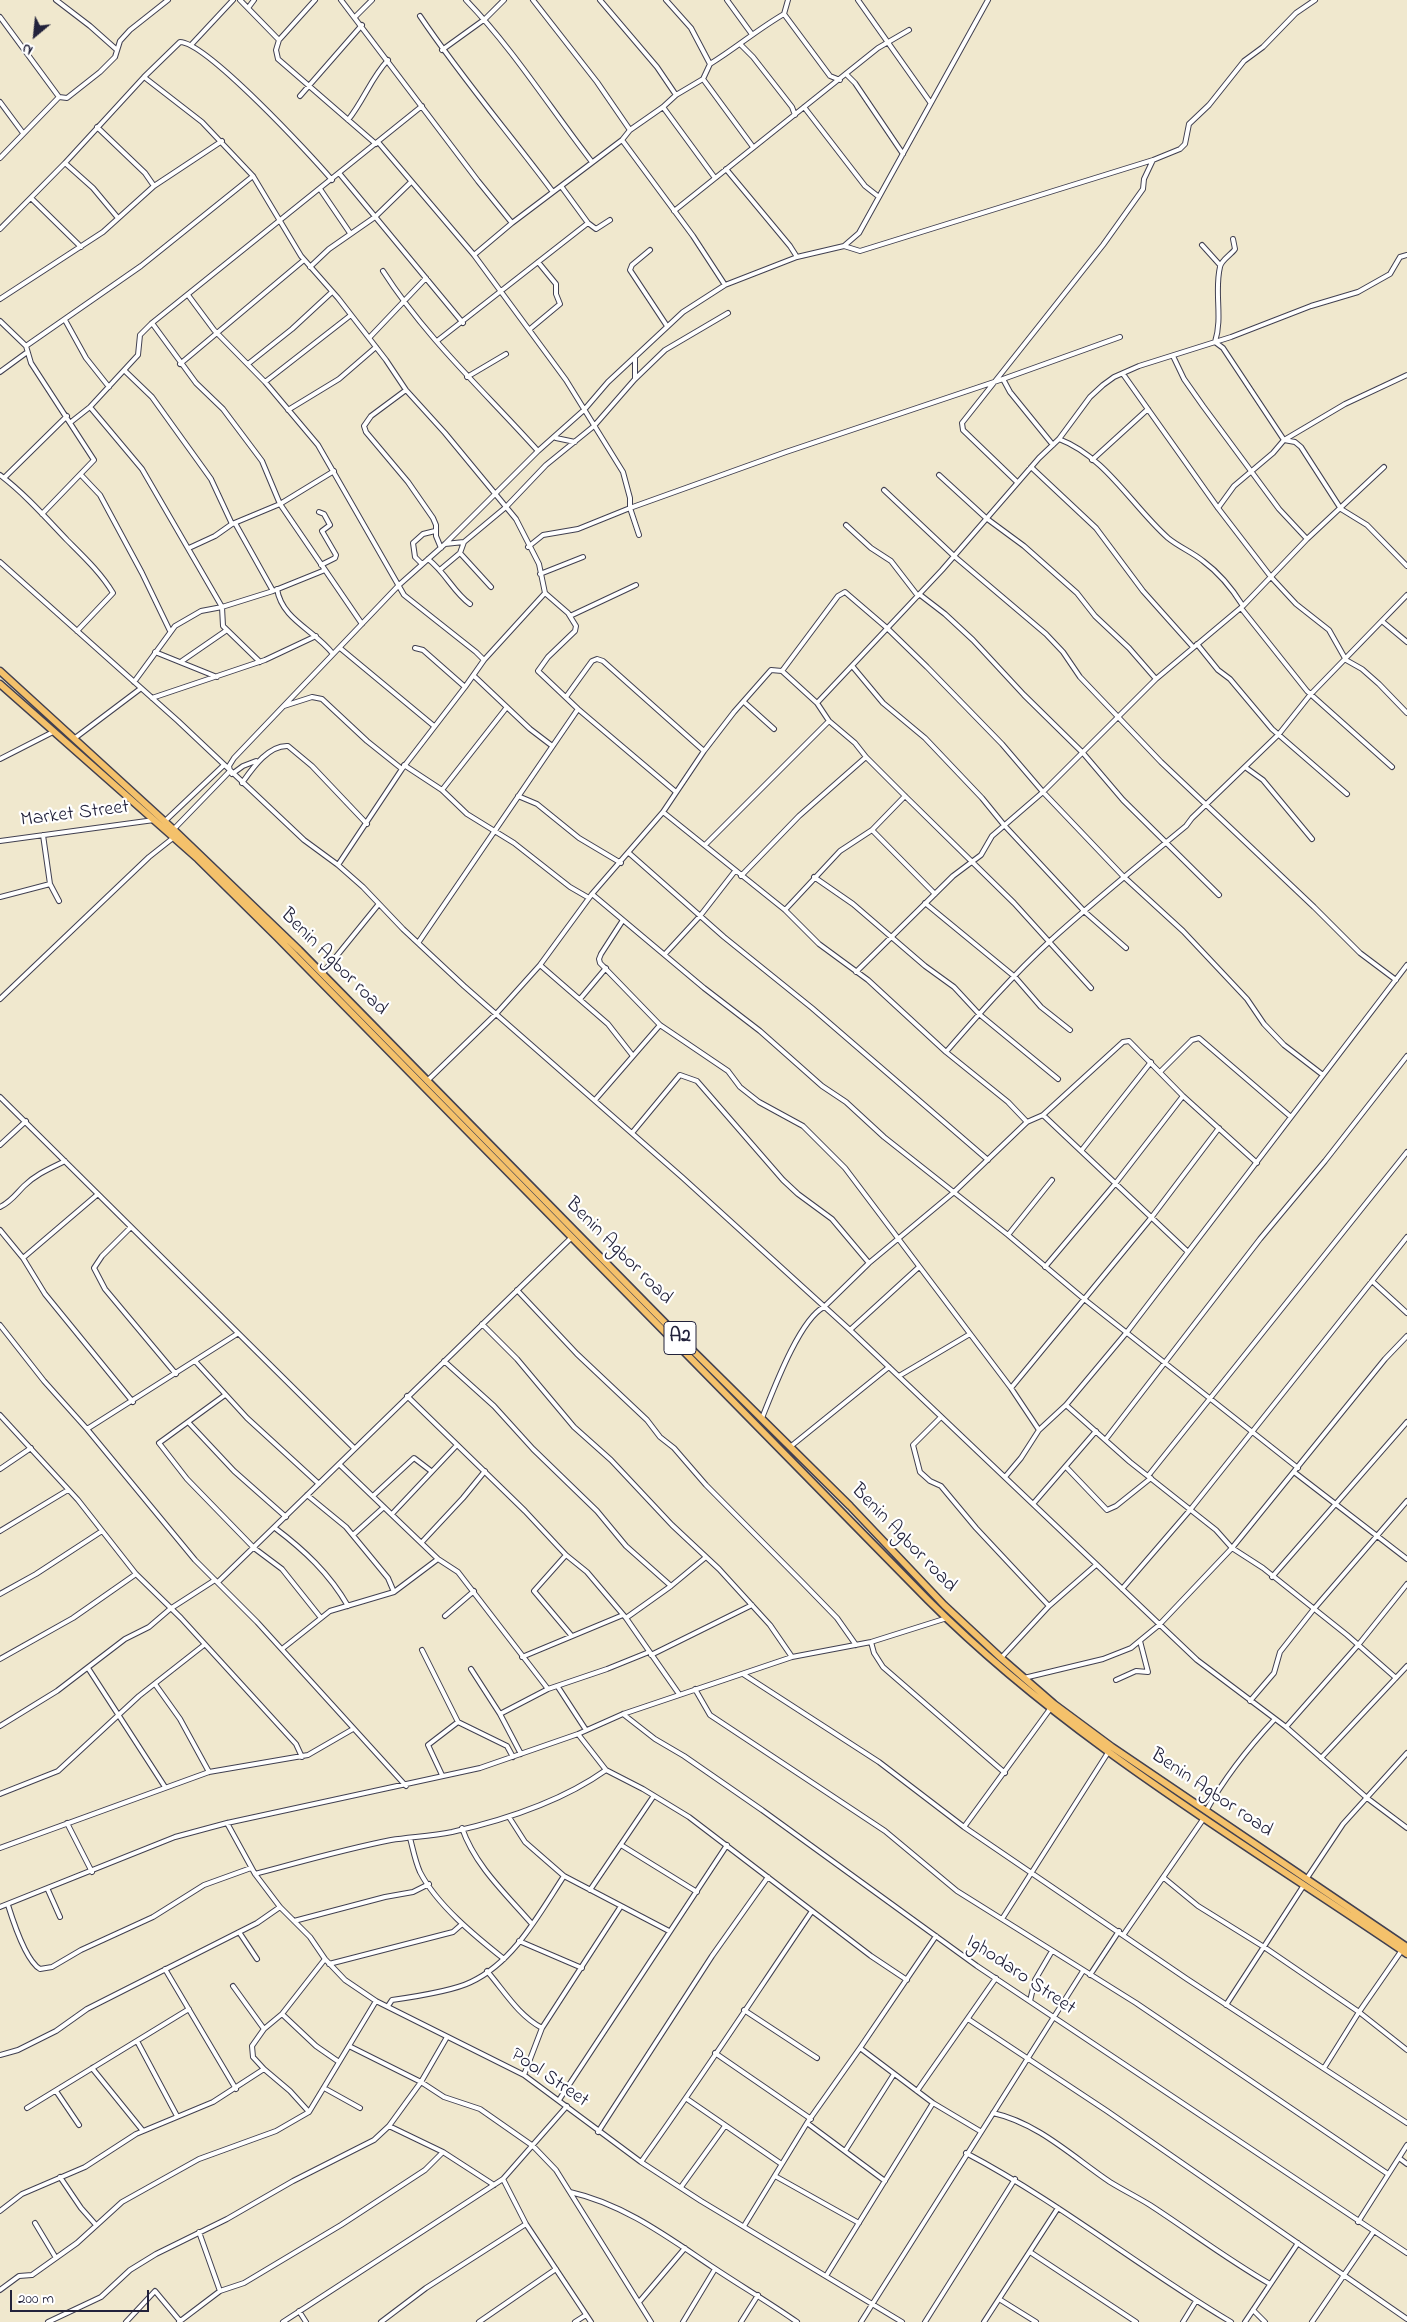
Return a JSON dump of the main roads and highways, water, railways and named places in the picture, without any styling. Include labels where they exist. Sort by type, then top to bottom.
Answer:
[{"type":"highway","name":"Benin Agbor road","points":[[0,671],[75,738],[277,937],[947,1618],[1050,1709],[1109,1751],[1405,1950]]},
{"type":"highway","name":"Benin Agbor road","points":[[0,684],[154,820],[162,824]]},
{"type":"highway","name":"Benin Agbor road","points":[[172,834],[322,974],[761,1420],[850,1506],[944,1605],[1054,1704],[1205,1814]]},
{"type":"highway","points":[[842,1512],[850,1506]]}]
